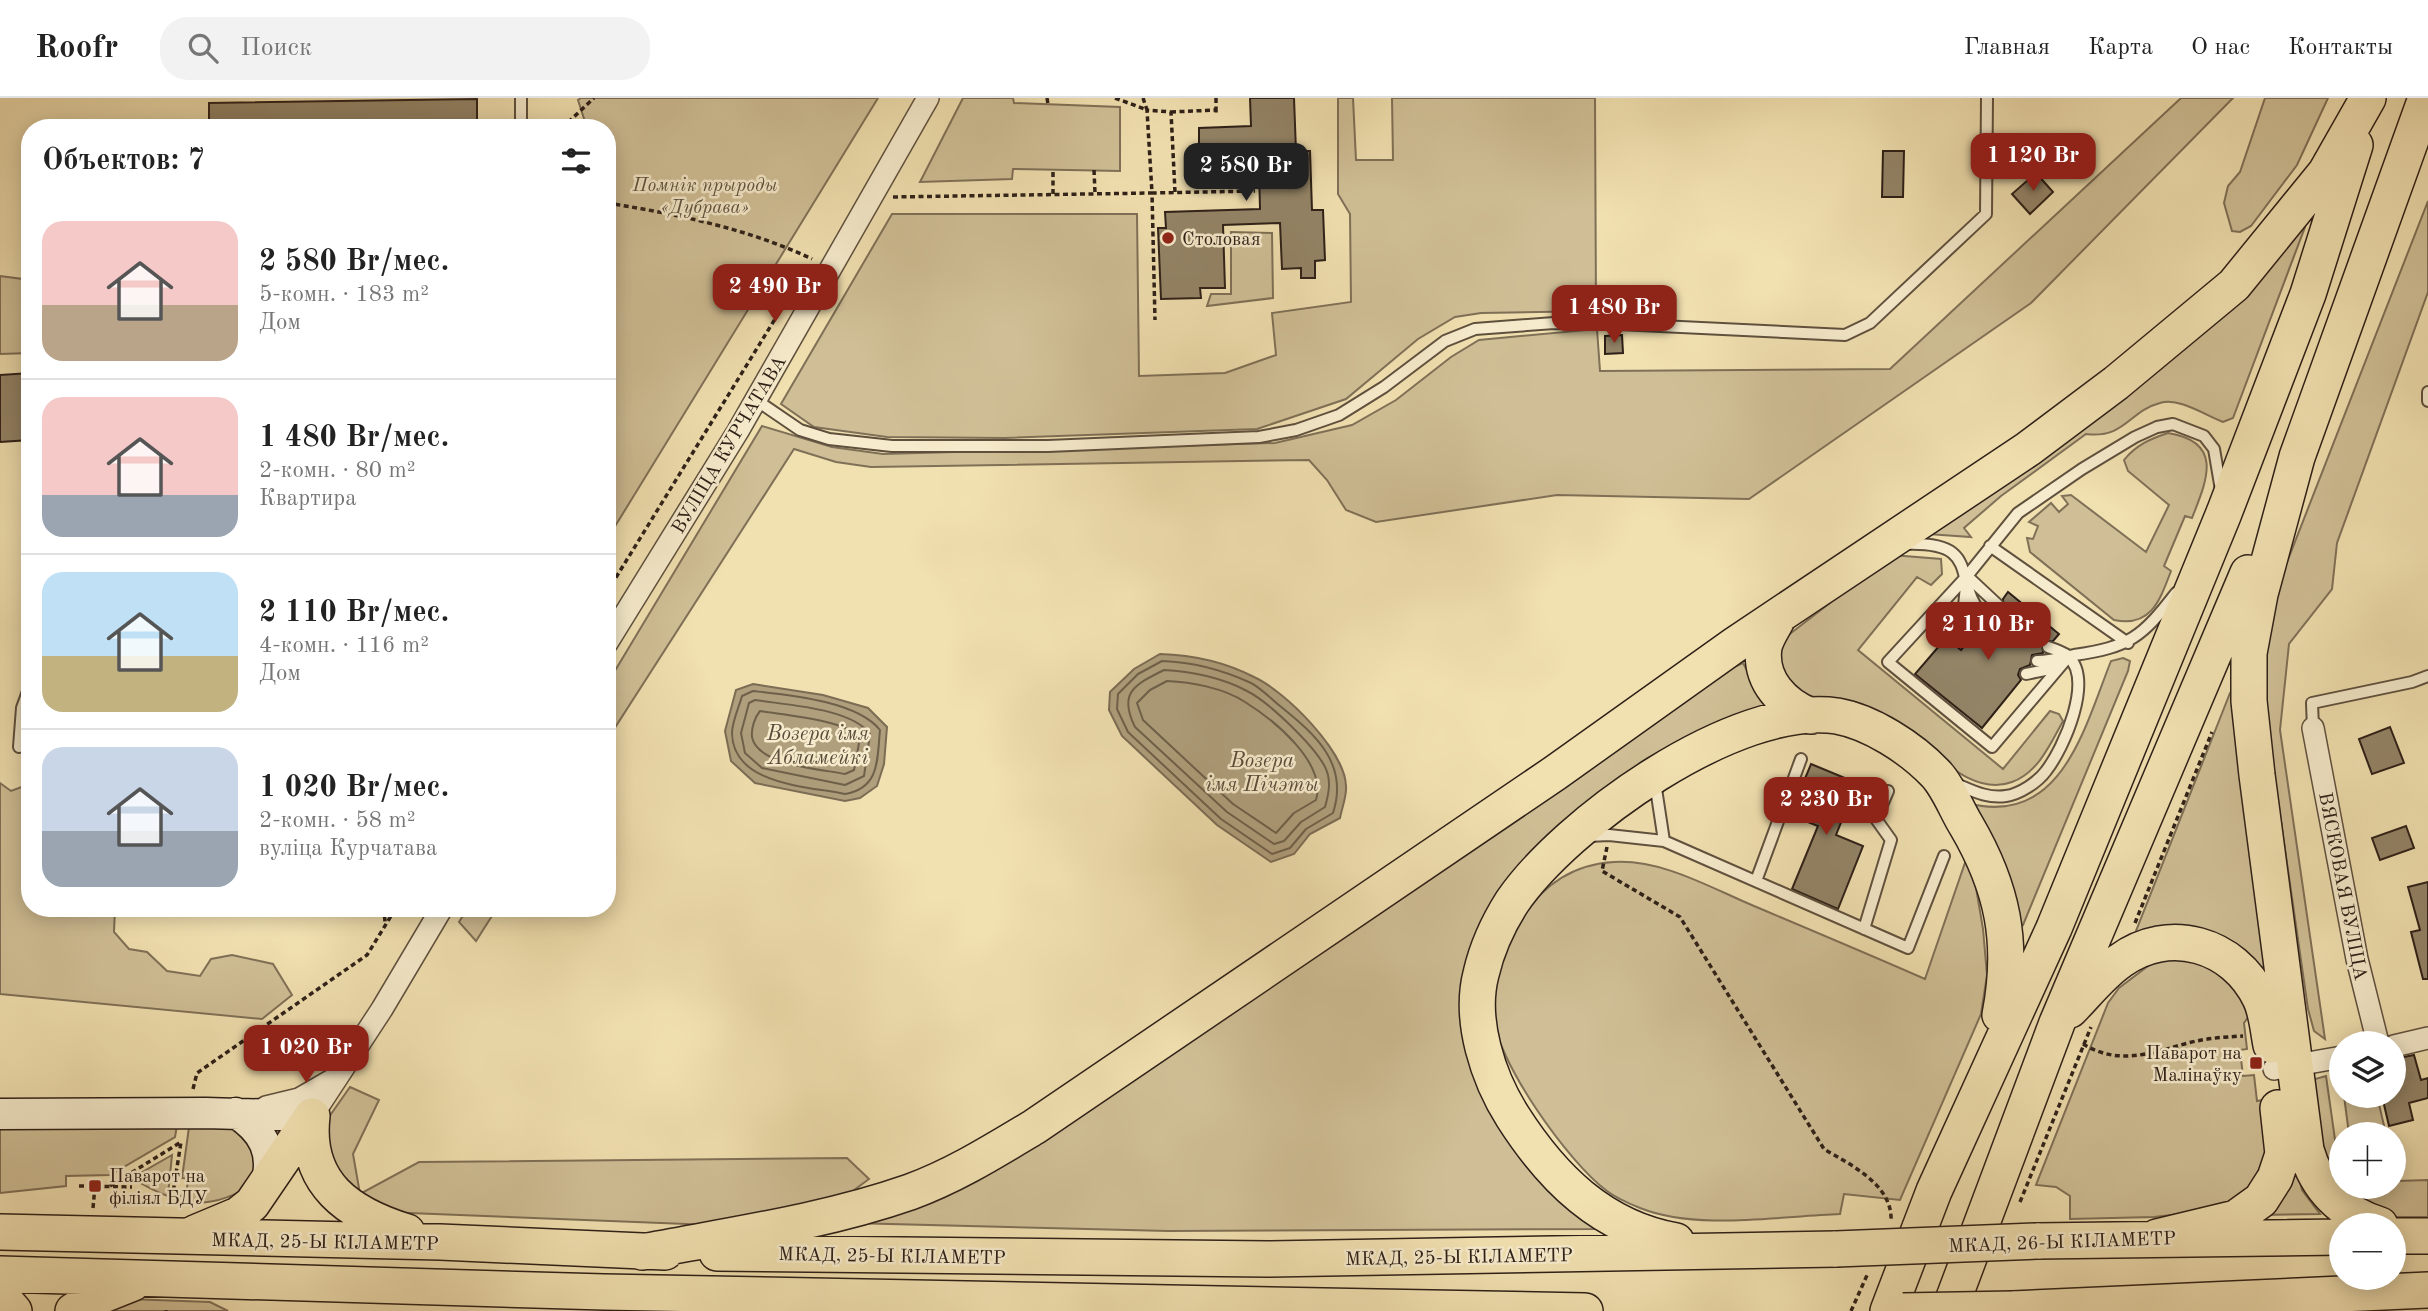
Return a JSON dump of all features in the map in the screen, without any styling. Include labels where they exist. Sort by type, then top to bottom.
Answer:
[{"type":"highway","points":[[1888,1311],[1934,1191],[2054,928],[2224,513],[2308,295],[2369,98]]},
{"type":"highway","points":[[642,1252],[852,1208],[910,1192],[971,1165],[1034,1127],[2083,408],[2180,332],[2234,285],[2326,172],[2369,98]]},
{"type":"highway","points":[[1949,1311],[2057,1023],[2297,457],[2426,98]]},
{"type":"highway","points":[[2157,1237],[2236,1218],[2261,1200],[2275,1178],[2283,1154],[2284,1067],[2248,676],[2257,606],[2297,457]]},
{"type":"highway","points":[[1779,616],[1765,644],[1763,661],[1782,700],[1791,708],[1811,716]]},
{"type":"highway","points":[[1727,1251],[1634,1230],[1589,1205],[1544,1162],[1506,1106],[1485,1052],[1479,1020],[1480,977],[1487,953],[1512,902],[1569,841],[1656,774],[1711,742],[1770,723],[1811,716],[1836,716],[1884,735],[1936,774],[1979,847],[1995,887],[2006,927],[2007,978],[1990,1066]]},
{"type":"highway","points":[[2057,1023],[2118,961],[2136,951],[2161,943],[2187,941],[2230,958],[2244,972],[2261,999],[2284,1067],[2312,1173],[2323,1190],[2340,1205],[2356,1213]]},
{"type":"highway","points":[[180,1238],[238,1215],[266,1186],[312,1116]]},
{"type":"highway","points":[[312,1116],[309,1138],[314,1160],[326,1181],[345,1203],[367,1219],[440,1242]]},
{"type":"highway","name":"МКАД, 25-Ы КІЛАМЕТР","points":[[0,1232],[440,1242],[642,1252],[1268,1259],[1784,1249]]},
{"type":"highway","name":"МКАД, 26-Ы КІЛАМЕТР","points":[[1784,1249],[2157,1237],[2329,1237]]},
{"type":"highway","points":[[0,1274],[752,1296],[1585,1311]]},
{"type":"highway","points":[[73,1311],[93,1299],[152,1277]]},
{"type":"highway","points":[[1903,1311],[2102,1306],[2428,1290]]},
{"type":"highway","points":[[0,1295],[14,1311]]},
{"type":"highway","points":[[752,1296],[817,1311]]},
{"type":"highway","points":[[2102,1306],[2154,1311]]},
{"type":"main road","points":[[0,1114],[236,1113],[312,1116]]},
{"type":"main road","points":[[236,1113],[253,1124],[269,1151],[270,1172],[266,1186]]},
{"type":"street","name":"ВУЛІЦА КУРЧАТАВА","points":[[616,628],[756,400],[928,98]]},
{"type":"street","name":"ВЯСКОВАЯ ВУЛІЦА","points":[[2313,728],[2357,959],[2375,1031]]},
{"type":"street","points":[[312,1116],[382,1009],[437,917]]},
{"type":"street","points":[[2406,1043],[2428,1038]]},
{"type":"street","points":[[2284,1067],[2329,1059]]},
{"type":"street","points":[[236,1113],[299,1099],[336,1076]]},
{"type":"lane","points":[[521,98],[521,119]]},
{"type":"lane","points":[[756,400],[800,430],[829,439],[892,446],[1048,446],[1259,437],[1296,430],[1339,415],[1384,387],[1445,341],[1475,329],[1579,323],[1845,335],[1870,323],[1986,214],[1987,98]]},
{"type":"lane","points":[[2428,392],[2428,401]]},
{"type":"lane","points":[[2068,656],[1992,747],[1888,663],[1967,576],[2018,513],[2081,469],[2157,427],[2173,424],[2204,436],[2214,449],[2224,513]]},
{"type":"lane","points":[[1885,544],[1917,543],[1944,548],[1958,556],[1967,576],[1973,607],[1987,619]]},
{"type":"lane","points":[[1990,546],[2128,643]]},
{"type":"lane","points":[[2037,661],[2052,661],[2128,643],[2153,623],[2206,555]]},
{"type":"lane","points":[[1967,576],[1998,605]]},
{"type":"lane","points":[[1967,576],[1963,616],[1975,634]]},
{"type":"lane","points":[[1936,774],[1983,796],[2007,796],[2046,772],[2071,723],[2079,678],[2068,656],[2048,647]]},
{"type":"lane","points":[[2026,674],[2045,670],[2068,656]]},
{"type":"lane","points":[[2313,728],[2312,703],[2412,682],[2428,676]]},
{"type":"lane","points":[[19,747],[21,721]]},
{"type":"lane","points":[[1756,881],[1801,759]]},
{"type":"lane","points":[[1656,774],[1654,790],[1664,841]]},
{"type":"lane","points":[[1864,929],[1891,840],[1876,819],[1888,791]]},
{"type":"lane","points":[[1569,841],[1609,835],[1664,841],[1908,948],[1944,856]]},
{"type":"path","points":[[572,119],[594,98]]},
{"type":"path","points":[[1047,98],[1048,104]]},
{"type":"path","points":[[1115,98],[1147,110],[1216,110]]},
{"type":"path","points":[[1143,98],[1147,110],[1152,193],[1155,320]]},
{"type":"path","points":[[1216,98],[1216,116]]},
{"type":"path","points":[[1171,112],[1175,192]]},
{"type":"path","points":[[1053,170],[1053,194]]},
{"type":"path","points":[[1094,170],[1095,193]]},
{"type":"path","points":[[892,197],[1255,191]]},
{"type":"path","points":[[616,205],[774,241],[812,259]]},
{"type":"path","points":[[616,577],[819,247]]},
{"type":"path","points":[[1609,835],[1602,871],[1680,917],[1824,1149],[1854,1167],[1880,1188],[1890,1203],[1891,1219],[1886,1231]]},
{"type":"path","points":[[385,917],[385,924]]},
{"type":"path","points":[[191,1095],[197,1073],[367,955],[390,917]]},
{"type":"path","points":[[2017,1211],[2075,1072],[2083,1044],[2097,1053],[2129,1058],[2217,1037],[2254,1035],[2252,1024],[2267,1022]]},
{"type":"path","points":[[110,1186],[181,1142],[173,1193]]},
{"type":"path","points":[[79,1186],[132,1187]]},
{"type":"path","points":[[1851,1311],[1871,1265]]},
{"type":"green space","name":"Помнік прыроды «Дубрава»","points":[[878,98],[616,525],[616,119],[584,119],[578,100]]},
{"type":"green space","points":[[963,98],[1013,98],[1014,103],[1120,107],[1120,171],[1013,169],[1012,179],[920,182]]},
{"type":"green space","points":[[1338,98],[1353,98],[1356,160],[1393,160],[1392,98],[1595,98],[1596,311],[1481,313],[1455,317],[1418,339],[1346,399],[1257,429],[1005,438],[887,437],[814,427],[781,404],[892,214],[1137,214],[1139,376],[1225,373],[1276,355],[1272,313],[1351,302],[1350,214],[1338,194]]},
{"type":"green space","points":[[2181,98],[2233,98],[2031,303],[1749,499],[1557,495],[1376,522],[1346,510],[1327,480],[1309,460],[871,467],[836,462],[794,449],[616,726],[616,669],[762,426],[832,447],[883,454],[1275,443],[1352,425],[1396,400],[1451,357],[1479,340],[1597,329],[1600,371],[1890,369]]},
{"type":"green space","points":[[2265,98],[2328,98],[2297,165],[2251,226],[2240,232],[2232,231],[2224,203],[2228,186],[2240,172]]},
{"type":"green space","points":[[2428,201],[2428,292],[2337,543],[2332,589],[2289,644],[2280,730],[2325,1039],[2314,1031],[2308,1009],[2261,682],[2275,593]]},
{"type":"green space","points":[[2298,222],[2305,227],[2233,418],[2223,422],[2175,402],[2160,403],[2110,432],[2086,434],[2001,496],[1964,528],[1971,537],[1927,534]]},
{"type":"green space","points":[[1231,232],[1272,233],[1273,298],[1207,306],[1211,294],[1231,294]]},
{"type":"green space","points":[[0,276],[21,279],[21,353],[0,354]]},
{"type":"green space","points":[[2168,433],[2186,438],[2197,445],[2204,454],[2206,477],[2192,518],[2185,516],[2164,566],[2171,571],[2158,601],[2145,616],[2137,620],[2114,620],[2030,552],[2027,538],[2033,539],[2038,526],[2029,522],[2051,503],[2059,512],[2068,504],[2062,496],[2071,495],[2146,552],[2169,505],[2128,471],[2124,460],[2144,443]]},
{"type":"green space","points":[[1892,555],[1941,559],[1942,574],[1931,585],[1917,577],[1858,650],[2003,769],[2050,711],[2059,714],[2063,721],[2048,748],[2036,765],[2021,778],[1996,785],[1980,783],[1950,767],[1895,726],[1798,695],[1776,665],[1782,640]]},
{"type":"green space","points":[[2123,658],[2130,661],[2128,671],[2023,925],[2019,924],[1967,803],[1999,807],[2025,801],[2047,787],[2064,767],[2078,742],[2111,661]]},
{"type":"green space","points":[[1743,663],[1768,709],[1544,848],[1472,1042],[1606,1229],[1168,1231],[852,1223],[1718,674]]},
{"type":"green space","points":[[2230,693],[2237,696],[2278,1008],[2264,984],[2138,935],[2136,931]]},
{"type":"green space","points":[[0,783],[11,791],[21,787],[21,917],[115,917],[114,932],[129,949],[147,952],[167,971],[200,976],[211,959],[232,955],[273,964],[292,995],[262,1019],[0,994]]},
{"type":"green space","points":[[1967,857],[1975,882],[1983,929],[1987,975],[1981,1014],[1900,1200],[1844,1194],[1840,1214],[1713,1221],[1663,1215],[1640,1208],[1607,1191],[1573,1158],[1519,1082],[1496,1032],[1492,998],[1496,974],[1523,917],[1550,886],[1586,867],[1632,862],[1668,870],[1925,979]]},
{"type":"green space","points":[[462,917],[491,917],[476,941],[459,922]]},
{"type":"green space","points":[[2167,953],[2212,962],[2242,996],[2249,1016],[2244,1023],[2247,1049],[2240,1050],[2243,1076],[2254,1075],[2257,1101],[2263,1100],[2266,1160],[2250,1193],[2206,1211],[2154,1217],[2070,1219],[2070,1196],[2056,1187],[2036,1185],[2108,1003],[2119,988],[2148,966],[2147,960]]},
{"type":"green space","points":[[2326,1076],[2333,1122],[2329,1122],[2329,1173],[2309,1088],[2315,1079]]},
{"type":"green space","points":[[350,1087],[379,1100],[353,1154],[360,1194],[419,1162],[847,1158],[869,1179],[846,1196],[712,1225],[384,1212],[354,1201],[322,1140],[329,1117]]},
{"type":"green space","points":[[2284,1103],[2302,1190],[2320,1214],[2262,1215]]},
{"type":"green space","points":[[2346,1108],[2380,1108],[2383,1122],[2347,1122]]},
{"type":"green space","points":[[177,1125],[175,1137],[110,1175],[66,1176],[66,1186],[0,1193],[0,1129]]},
{"type":"green space","points":[[189,1127],[234,1129],[251,1137],[258,1181],[225,1198],[195,1202],[165,1195],[132,1178],[172,1155],[168,1195],[186,1196],[188,1179],[182,1178]]},
{"type":"green space","points":[[2428,1180],[2428,1217],[2384,1213],[2347,1199],[2406,1199],[2406,1181]]},
{"type":"green space","points":[[128,1299],[210,1302],[228,1311],[90,1311]]},
{"type":"water","name":"Возера імя Пічэты","points":[[1160,654],[1208,660],[1232,667],[1267,684],[1296,708],[1325,740],[1343,772],[1346,790],[1340,818],[1310,834],[1294,854],[1271,862],[1217,825],[1122,736],[1109,710],[1110,692],[1134,669]]},
{"type":"water","name":"Возера імя Абламейкі","points":[[753,684],[823,695],[868,708],[887,727],[884,764],[877,786],[860,798],[845,801],[755,783],[731,761],[725,731],[736,690]]},
{"type":"building","points":[[1250,98],[1294,98],[1296,151],[1310,151],[1312,210],[1323,210],[1325,260],[1315,261],[1315,278],[1301,278],[1301,268],[1282,269],[1280,223],[1223,225],[1225,288],[1200,288],[1201,298],[1161,299],[1158,228],[1166,228],[1165,212],[1260,209],[1259,171],[1213,172],[1212,153],[1199,154],[1199,128],[1251,126]]},
{"type":"building","points":[[477,99],[477,119],[209,119],[209,103]]},
{"type":"building","points":[[1883,151],[1904,151],[1903,197],[1882,197]]},
{"type":"building","points":[[2036,173],[2053,192],[2030,214],[2012,194]]},
{"type":"building","points":[[1622,335],[1623,353],[1605,354],[1605,336]]},
{"type":"building","points":[[21,374],[21,441],[0,442],[0,375]]},
{"type":"building","points":[[2008,592],[2059,634],[2053,641],[2042,642],[2043,653],[2032,655],[2030,665],[2020,669],[2018,675],[2021,680],[1982,728],[1915,674],[1946,638],[1961,650],[1970,639],[1980,639],[1983,633],[1980,627],[1993,625],[1995,618],[1992,612],[2004,610],[2003,599]]},
{"type":"building","points":[[2390,727],[2404,763],[2372,774],[2359,739]]},
{"type":"building","points":[[1811,764],[1857,783],[1836,835],[1863,846],[1838,909],[1792,889],[1818,826],[1790,815]]},
{"type":"building","points":[[2406,826],[2414,848],[2380,860],[2372,838]]},
{"type":"building","points":[[2428,882],[2428,979],[2423,979],[2411,932],[2420,930],[2408,887]]},
{"type":"building","points":[[2414,1055],[2421,1080],[2428,1078],[2428,1098],[2409,1103],[2413,1120],[2388,1122],[2385,1108],[2406,1108],[2406,1057]]},
{"type":"place","name":"Столовая","points":[[1168,238]]},
{"type":"place","name":"Паварот на Малінаўку","points":[[2256,1063]]},
{"type":"place","name":"Паварот на філіял БДУ","points":[[95,1186]]}]
